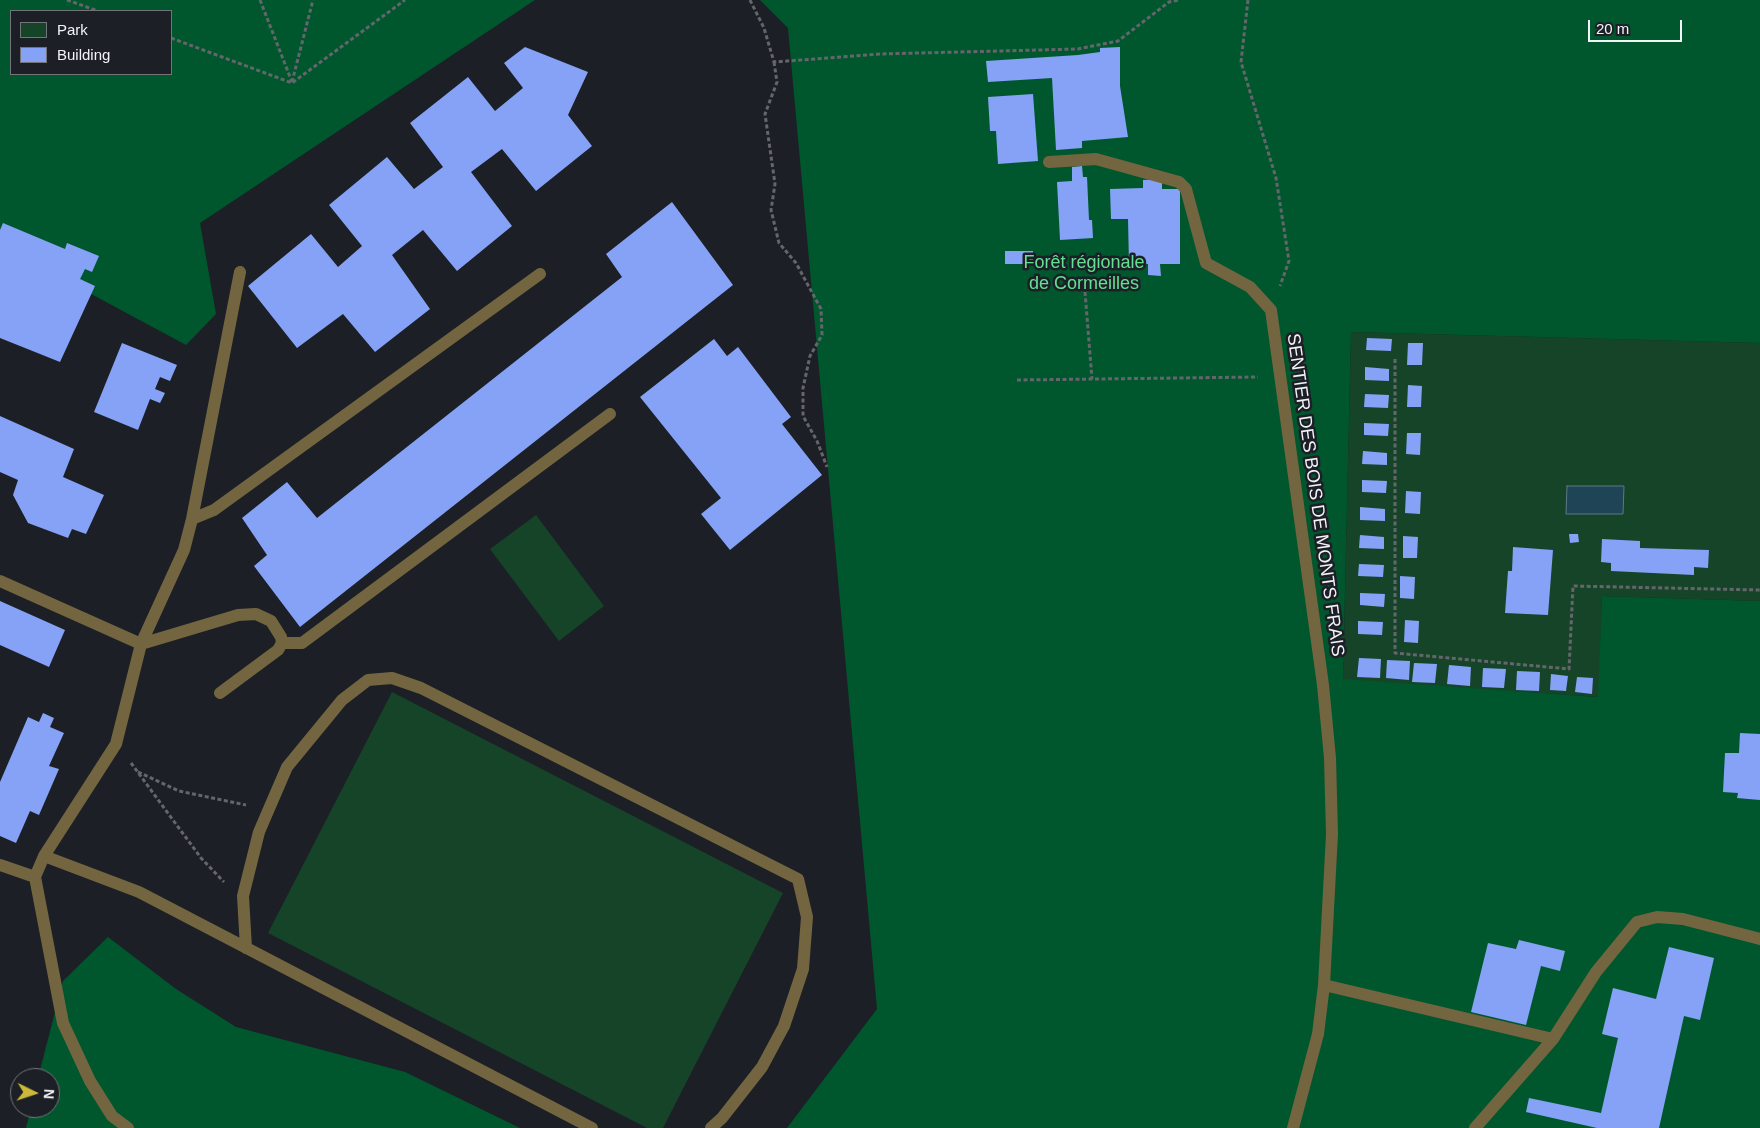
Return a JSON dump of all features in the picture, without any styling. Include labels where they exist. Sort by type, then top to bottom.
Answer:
[{"type":"lane","points":[[1049,162],[1096,159],[1179,182],[1186,189],[1206,263],[1250,287],[1272,310]]},
{"type":"lane","points":[[128,1128],[112,1116],[90,1081],[63,1023],[35,877],[44,856],[116,744],[141,644],[184,550],[192,519],[240,272]]},
{"type":"lane","points":[[192,519],[214,510],[540,274]]},
{"type":"lane","name":"SENTIER DES BOIS DE MONTS FRAIS","points":[[1272,310],[1324,685],[1330,758],[1332,834],[1324,985],[1318,1034],[1293,1128]]},
{"type":"lane","points":[[282,643],[302,643],[610,414]]},
{"type":"lane","points":[[0,582],[141,644],[238,615],[256,614],[271,621],[282,643]]},
{"type":"lane","points":[[220,693],[278,650],[282,643]]},
{"type":"lane","points":[[246,948],[243,896],[259,832],[287,767],[342,700],[368,680],[392,678],[421,688],[798,879],[807,917],[803,970],[784,1026],[762,1067],[722,1118],[711,1128]]},
{"type":"lane","points":[[44,856],[139,892],[592,1128]]},
{"type":"lane","points":[[0,865],[35,877]]},
{"type":"lane","points":[[1475,1128],[1553,1039],[1596,972],[1637,922],[1657,917],[1683,919],[1760,939]]},
{"type":"lane","points":[[1324,985],[1553,1039]]},
{"type":"path","points":[[67,0],[95,10]]},
{"type":"path","points":[[260,0],[292,83]]},
{"type":"path","points":[[292,83],[313,0]]},
{"type":"path","points":[[292,83],[405,0]]},
{"type":"path","points":[[750,0],[764,28],[774,62],[777,82],[766,114],[775,184],[771,210],[779,243],[796,263],[821,309],[822,335],[810,356],[803,388],[803,416],[817,442],[827,467]]},
{"type":"path","points":[[774,62],[880,54],[1078,49],[1118,41],[1169,2],[1179,0]]},
{"type":"path","points":[[1248,0],[1241,62],[1276,178],[1289,261],[1272,310]]},
{"type":"path","points":[[172,38],[292,83]]},
{"type":"path","points":[[1085,292],[1092,379]]},
{"type":"path","points":[[1395,359],[1395,653],[1569,668],[1573,586],[1760,590]]},
{"type":"path","points":[[1017,380],[1280,377]]},
{"type":"path","points":[[116,744],[201,858],[226,884],[243,896]]},
{"type":"path","points":[[136,771],[179,791],[203,798],[269,809]]},
{"type":"green space","points":[[0,0],[535,0],[200,223],[216,314],[186,345],[0,245]]},
{"type":"green space","name":"Forêt régionale de Cormeilles","points":[[760,0],[1760,0],[1760,343],[1351,332],[1343,679],[1598,697],[1602,596],[1760,601],[1760,1128],[787,1128],[877,1009],[788,28]]},
{"type":"green space","points":[[1351,332],[1760,343],[1760,601],[1602,596],[1599,697],[1343,680]]},
{"type":"green space","points":[[536,515],[604,606],[559,641],[490,549]]},
{"type":"green space","points":[[392,692],[783,893],[663,1128],[647,1128],[268,933]]},
{"type":"green space","points":[[108,937],[176,989],[236,1027],[405,1072],[520,1128],[26,1128],[28,1118],[60,1118],[60,1068],[41,1068],[63,981]]},
{"type":"water","points":[[1567,486],[1624,486],[1623,514],[1566,514]]},
{"type":"building","points":[[525,47],[588,72],[568,115],[592,146],[536,191],[502,149],[471,172],[512,226],[457,271],[423,230],[392,255],[430,309],[375,352],[343,314],[297,348],[248,286],[311,234],[338,267],[362,246],[329,205],[387,157],[414,189],[443,167],[410,123],[468,77],[495,111],[523,88],[504,63]]},
{"type":"building","points":[[1120,47],[1120,86],[1128,137],[1082,141],[1082,148],[1056,150],[1052,78],[988,82],[986,61],[1078,55],[1100,52],[1100,48]]},
{"type":"building","points":[[1033,94],[1038,161],[998,164],[996,131],[990,131],[988,97]]},
{"type":"building","points":[[1082,166],[1083,177],[1087,177],[1089,220],[1092,220],[1093,238],[1060,240],[1057,182],[1072,181],[1072,167]]},
{"type":"building","points":[[1162,179],[1162,189],[1180,189],[1180,264],[1160,264],[1161,276],[1148,275],[1148,264],[1129,264],[1128,219],[1111,219],[1110,189],[1143,188],[1143,180]]},
{"type":"building","points":[[672,202],[733,285],[300,627],[254,566],[267,555],[242,518],[287,482],[317,518],[622,277],[606,254]]},
{"type":"building","points":[[3,223],[65,249],[67,243],[99,256],[92,272],[85,269],[80,279],[95,286],[60,362],[0,338],[0,230]]},
{"type":"building","points":[[1005,251],[1033,251],[1033,264],[1005,264]]},
{"type":"building","points":[[1367,338],[1392,339],[1391,351],[1366,350]]},
{"type":"building","points":[[714,339],[727,356],[738,347],[791,417],[782,424],[822,475],[730,550],[701,514],[721,498],[640,397]]},
{"type":"building","points":[[122,343],[177,365],[170,381],[160,377],[155,389],[165,393],[160,403],[150,399],[138,430],[94,412]]},
{"type":"building","points":[[1408,343],[1423,343],[1422,365],[1407,365]]},
{"type":"building","points":[[1365,367],[1389,369],[1389,381],[1365,380]]},
{"type":"building","points":[[1408,385],[1422,386],[1421,407],[1407,407]]},
{"type":"building","points":[[1365,394],[1389,395],[1388,408],[1364,407]]},
{"type":"building","points":[[0,416],[74,449],[63,477],[104,495],[86,534],[72,529],[68,538],[28,523],[13,495],[18,480],[0,472]]},
{"type":"building","points":[[1364,423],[1389,424],[1388,436],[1364,435]]},
{"type":"building","points":[[1407,433],[1421,433],[1420,455],[1406,454]]},
{"type":"building","points":[[1363,451],[1387,453],[1387,465],[1362,464]]},
{"type":"building","points":[[1362,480],[1387,481],[1386,493],[1362,492]]},
{"type":"building","points":[[1406,491],[1421,492],[1420,514],[1405,513]]},
{"type":"building","points":[[1360,507],[1385,509],[1385,521],[1360,520]]},
{"type":"building","points":[[1569,534],[1578,534],[1579,542],[1570,543]]},
{"type":"building","points":[[1360,535],[1384,537],[1384,549],[1359,548]]},
{"type":"building","points":[[1403,536],[1418,537],[1417,558],[1403,558]]},
{"type":"building","points":[[1602,539],[1640,541],[1640,548],[1709,550],[1708,568],[1694,567],[1694,575],[1611,571],[1611,563],[1601,562]]},
{"type":"building","points":[[1513,547],[1553,550],[1548,615],[1505,613],[1508,571],[1512,571]]},
{"type":"building","points":[[1359,564],[1384,565],[1383,577],[1358,576]]},
{"type":"building","points":[[1400,576],[1415,577],[1414,599],[1400,598]]},
{"type":"building","points":[[1360,593],[1385,594],[1384,607],[1360,605]]},
{"type":"building","points":[[0,601],[65,630],[49,667],[0,645]]},
{"type":"building","points":[[1405,620],[1419,621],[1418,643],[1404,642]]},
{"type":"building","points":[[1358,621],[1383,622],[1382,635],[1358,634]]},
{"type":"building","points":[[1359,658],[1381,659],[1380,678],[1357,677]]},
{"type":"building","points":[[1387,660],[1410,661],[1409,680],[1386,678]]},
{"type":"building","points":[[1414,663],[1437,664],[1435,683],[1412,682]]},
{"type":"building","points":[[1449,665],[1471,667],[1470,686],[1447,684]]},
{"type":"building","points":[[1483,668],[1506,669],[1504,688],[1482,687]]},
{"type":"building","points":[[1517,671],[1540,672],[1539,691],[1516,690]]},
{"type":"building","points":[[1551,674],[1568,676],[1566,691],[1550,690]]},
{"type":"building","points":[[1577,677],[1593,678],[1592,694],[1575,692]]},
{"type":"building","points":[[43,713],[54,718],[50,727],[64,733],[49,766],[59,769],[39,815],[30,811],[16,843],[0,836],[0,782],[28,717],[39,722]]},
{"type":"building","points":[[1740,733],[1760,734],[1760,800],[1737,798],[1738,793],[1723,792],[1725,753],[1739,753]]},
{"type":"building","points":[[1519,940],[1565,951],[1560,971],[1541,966],[1526,1025],[1471,1012],[1488,943],[1516,949]]},
{"type":"building","points":[[1669,947],[1714,958],[1700,1020],[1684,1016],[1659,1128],[1597,1128],[1526,1112],[1529,1098],[1601,1113],[1618,1038],[1602,1034],[1613,988],[1656,999]]}]
